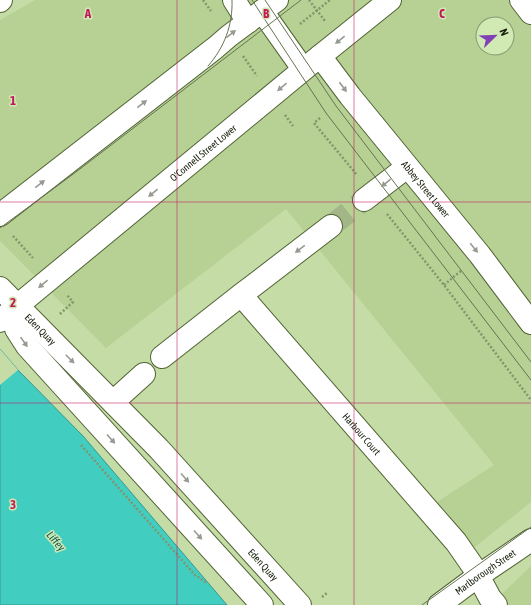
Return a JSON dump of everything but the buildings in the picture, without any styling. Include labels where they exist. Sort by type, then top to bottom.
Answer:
[{"type":"street","points":[[234,0],[263,11],[303,69]]},
{"type":"street","name":"O'Connell Street Lower","points":[[0,321],[303,69],[390,0]]},
{"type":"street","points":[[521,0],[531,13]]},
{"type":"street","points":[[5,224],[229,36],[263,11]]},
{"type":"street","name":"Abbey Street Lower","points":[[320,56],[407,167],[480,255],[531,323]]},
{"type":"street","points":[[364,200],[407,167]]},
{"type":"street","points":[[162,358],[241,294],[331,226]]},
{"type":"street","points":[[0,288],[17,306]]},
{"type":"street","name":"Harbour Court","points":[[241,294],[456,542],[490,598],[496,605]]},
{"type":"street","name":"Eden Quay","points":[[17,306],[159,449],[300,605]]},
{"type":"street","name":"Eden Quay","points":[[17,306],[16,329],[27,346],[262,605]]},
{"type":"street","points":[[113,402],[144,374]]},
{"type":"street","name":"Marlborough Street","points":[[439,605],[531,540]]},
{"type":"path","points":[[310,0],[328,25]]},
{"type":"path","points":[[297,27],[330,0]]},
{"type":"path","points":[[240,53],[259,78]]},
{"type":"path","points":[[314,123],[320,118]]},
{"type":"path","points":[[5,224],[33,258]]},
{"type":"path","points":[[444,285],[531,400]]},
{"type":"path","points":[[59,316],[73,302]]},
{"type":"shaded area","points":[[35,0],[531,0],[526,16],[531,24],[531,502],[475,547],[470,547],[449,515],[437,502],[494,465],[286,209],[106,348],[0,241],[0,20]]},
{"type":"shaded area","points":[[531,566],[531,605],[490,605]]},
{"type":"water","name":"Liffey","points":[[0,349],[18,370],[83,436],[227,605],[0,605]]},
{"type":"pier","points":[[0,349],[18,370],[0,385]]},
{"type":"tunnel","points":[[331,226],[364,200]]},
{"type":"tram line","points":[[208,66],[219,52],[226,36],[231,18],[232,0]]},
{"type":"tram line","points":[[252,0],[326,113],[531,380]]},
{"type":"tram line","points":[[265,0],[336,106],[531,362]]},
{"type":"tram line","points":[[0,228],[72,175],[301,0]]},
{"type":"tram line","points":[[422,605],[531,527]]}]
